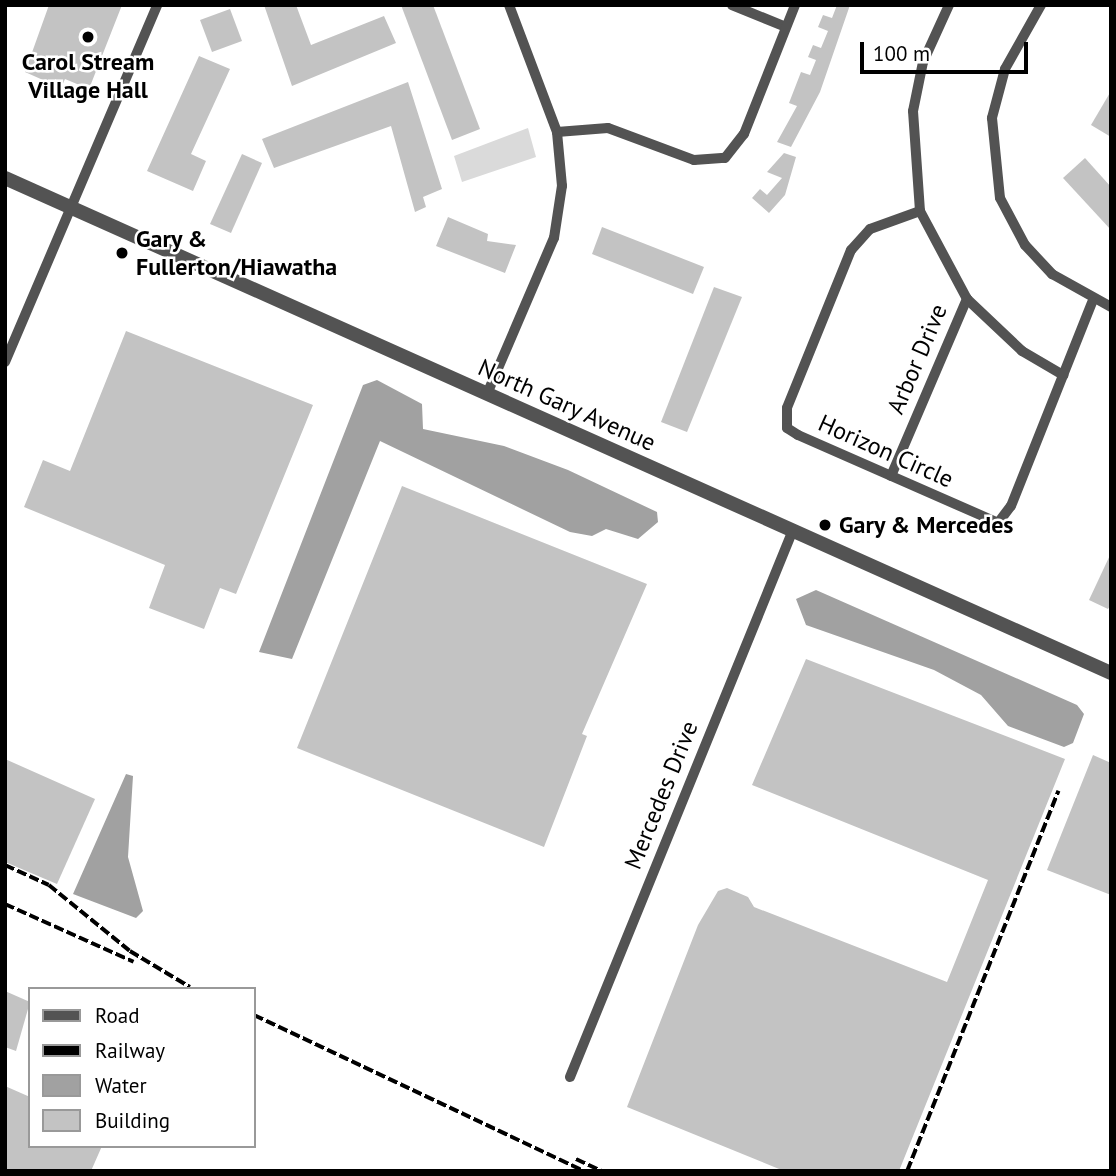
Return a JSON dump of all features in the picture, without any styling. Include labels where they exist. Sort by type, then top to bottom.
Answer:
[{"type":"street","points":[[5,362],[68,206],[157,5]]},
{"type":"street","points":[[487,394],[557,227],[562,186],[557,132],[509,5]]},
{"type":"street","points":[[732,5],[786,27]]},
{"type":"street","points":[[557,132],[608,128],[694,160],[725,164],[744,134],[795,5]]},
{"type":"street","points":[[949,5],[923,62],[913,111],[920,211],[967,299],[1022,351],[1063,375]]},
{"type":"street","points":[[1041,5],[998,87],[992,158],[1000,198],[1025,245],[1052,274],[1092,302],[1111,307]]},
{"type":"street","name":"North Gary Avenue","points":[[5,178],[1111,673]]},
{"type":"street","name":"Horizon Circle","points":[[920,211],[870,229],[850,250],[787,408],[787,428],[998,523],[1011,506],[1092,302]]},
{"type":"street","name":"Arbor Drive","points":[[891,476],[967,299]]},
{"type":"street","name":"Mercedes Drive","points":[[570,1077],[793,530]]},
{"type":"shaded area","points":[[528,128],[536,157],[462,182],[454,156]]},
{"type":"water","points":[[377,380],[422,404],[423,429],[504,446],[568,470],[657,512],[658,522],[638,539],[606,529],[592,536],[570,532],[380,441],[292,659],[259,652],[363,385]]},
{"type":"water","points":[[816,590],[1077,705],[1084,714],[1073,743],[1064,747],[1008,726],[981,695],[934,670],[806,625],[796,599]]},
{"type":"water","points":[[126,774],[133,776],[128,857],[143,911],[136,918],[73,894]]},
{"type":"building","points":[[49,5],[122,5],[89,89],[65,79],[61,88],[25,72]]},
{"type":"building","points":[[264,5],[296,5],[311,45],[384,16],[396,43],[292,86]]},
{"type":"building","points":[[401,5],[433,5],[480,129],[452,140]]},
{"type":"building","points":[[837,5],[850,5],[820,92],[791,147],[777,142],[797,106],[789,103],[801,72],[810,75],[816,60],[808,57],[813,45],[821,48],[828,31],[818,27],[823,15],[832,18]]},
{"type":"building","points":[[230,9],[242,41],[212,52],[200,20]]},
{"type":"building","points":[[199,56],[230,69],[191,154],[206,161],[193,191],[147,171]]},
{"type":"building","points":[[408,82],[442,189],[423,197],[426,207],[415,212],[391,126],[274,168],[262,139]]},
{"type":"building","points":[[1111,91],[1111,137],[1091,125]]},
{"type":"building","points":[[784,153],[796,157],[785,195],[769,213],[752,198],[760,189],[767,195],[782,178],[767,172]]},
{"type":"building","points":[[242,154],[262,163],[231,233],[210,224]]},
{"type":"building","points":[[1085,158],[1111,187],[1111,230],[1063,178]]},
{"type":"building","points":[[448,217],[488,234],[487,241],[516,245],[505,273],[436,246]]},
{"type":"building","points":[[602,227],[704,267],[693,294],[592,254]]},
{"type":"building","points":[[714,287],[742,297],[687,432],[661,422]]},
{"type":"building","points":[[126,331],[313,405],[236,594],[220,588],[204,629],[149,608],[165,565],[24,507],[43,460],[70,471]]},
{"type":"building","points":[[402,486],[647,584],[582,734],[587,736],[544,847],[297,748]]},
{"type":"building","points":[[1111,553],[1111,604],[1108,609],[1089,600]]},
{"type":"building","points":[[806,659],[1065,759],[899,1171],[784,1171],[627,1107],[698,925],[718,891],[727,888],[748,897],[754,907],[947,982],[988,880],[752,785]]},
{"type":"building","points":[[1093,755],[1111,763],[1111,895],[1047,870]]},
{"type":"building","points":[[5,759],[95,799],[57,884],[5,862]]},
{"type":"building","points":[[5,991],[28,1001],[28,1009],[16,1051],[5,1047]]},
{"type":"building","points":[[5,1086],[28,1096],[28,1148],[101,1148],[91,1171],[5,1171]]},
{"type":"railway","points":[[907,1171],[1058,791]]},
{"type":"railway","points":[[5,865],[49,885],[130,951],[190,987]]},
{"type":"railway","points":[[5,904],[134,962]]},
{"type":"railway","points":[[256,1016],[584,1171]]},
{"type":"railway","points":[[576,1159],[602,1171]]},
{"type":"place","name":"Carol Stream Village Hall","points":[[88,37]]},
{"type":"place","name":"Gary & Fullerton/Hiawatha","points":[[122,253]]},
{"type":"place","name":"Gary & Mercedes","points":[[825,525]]}]
